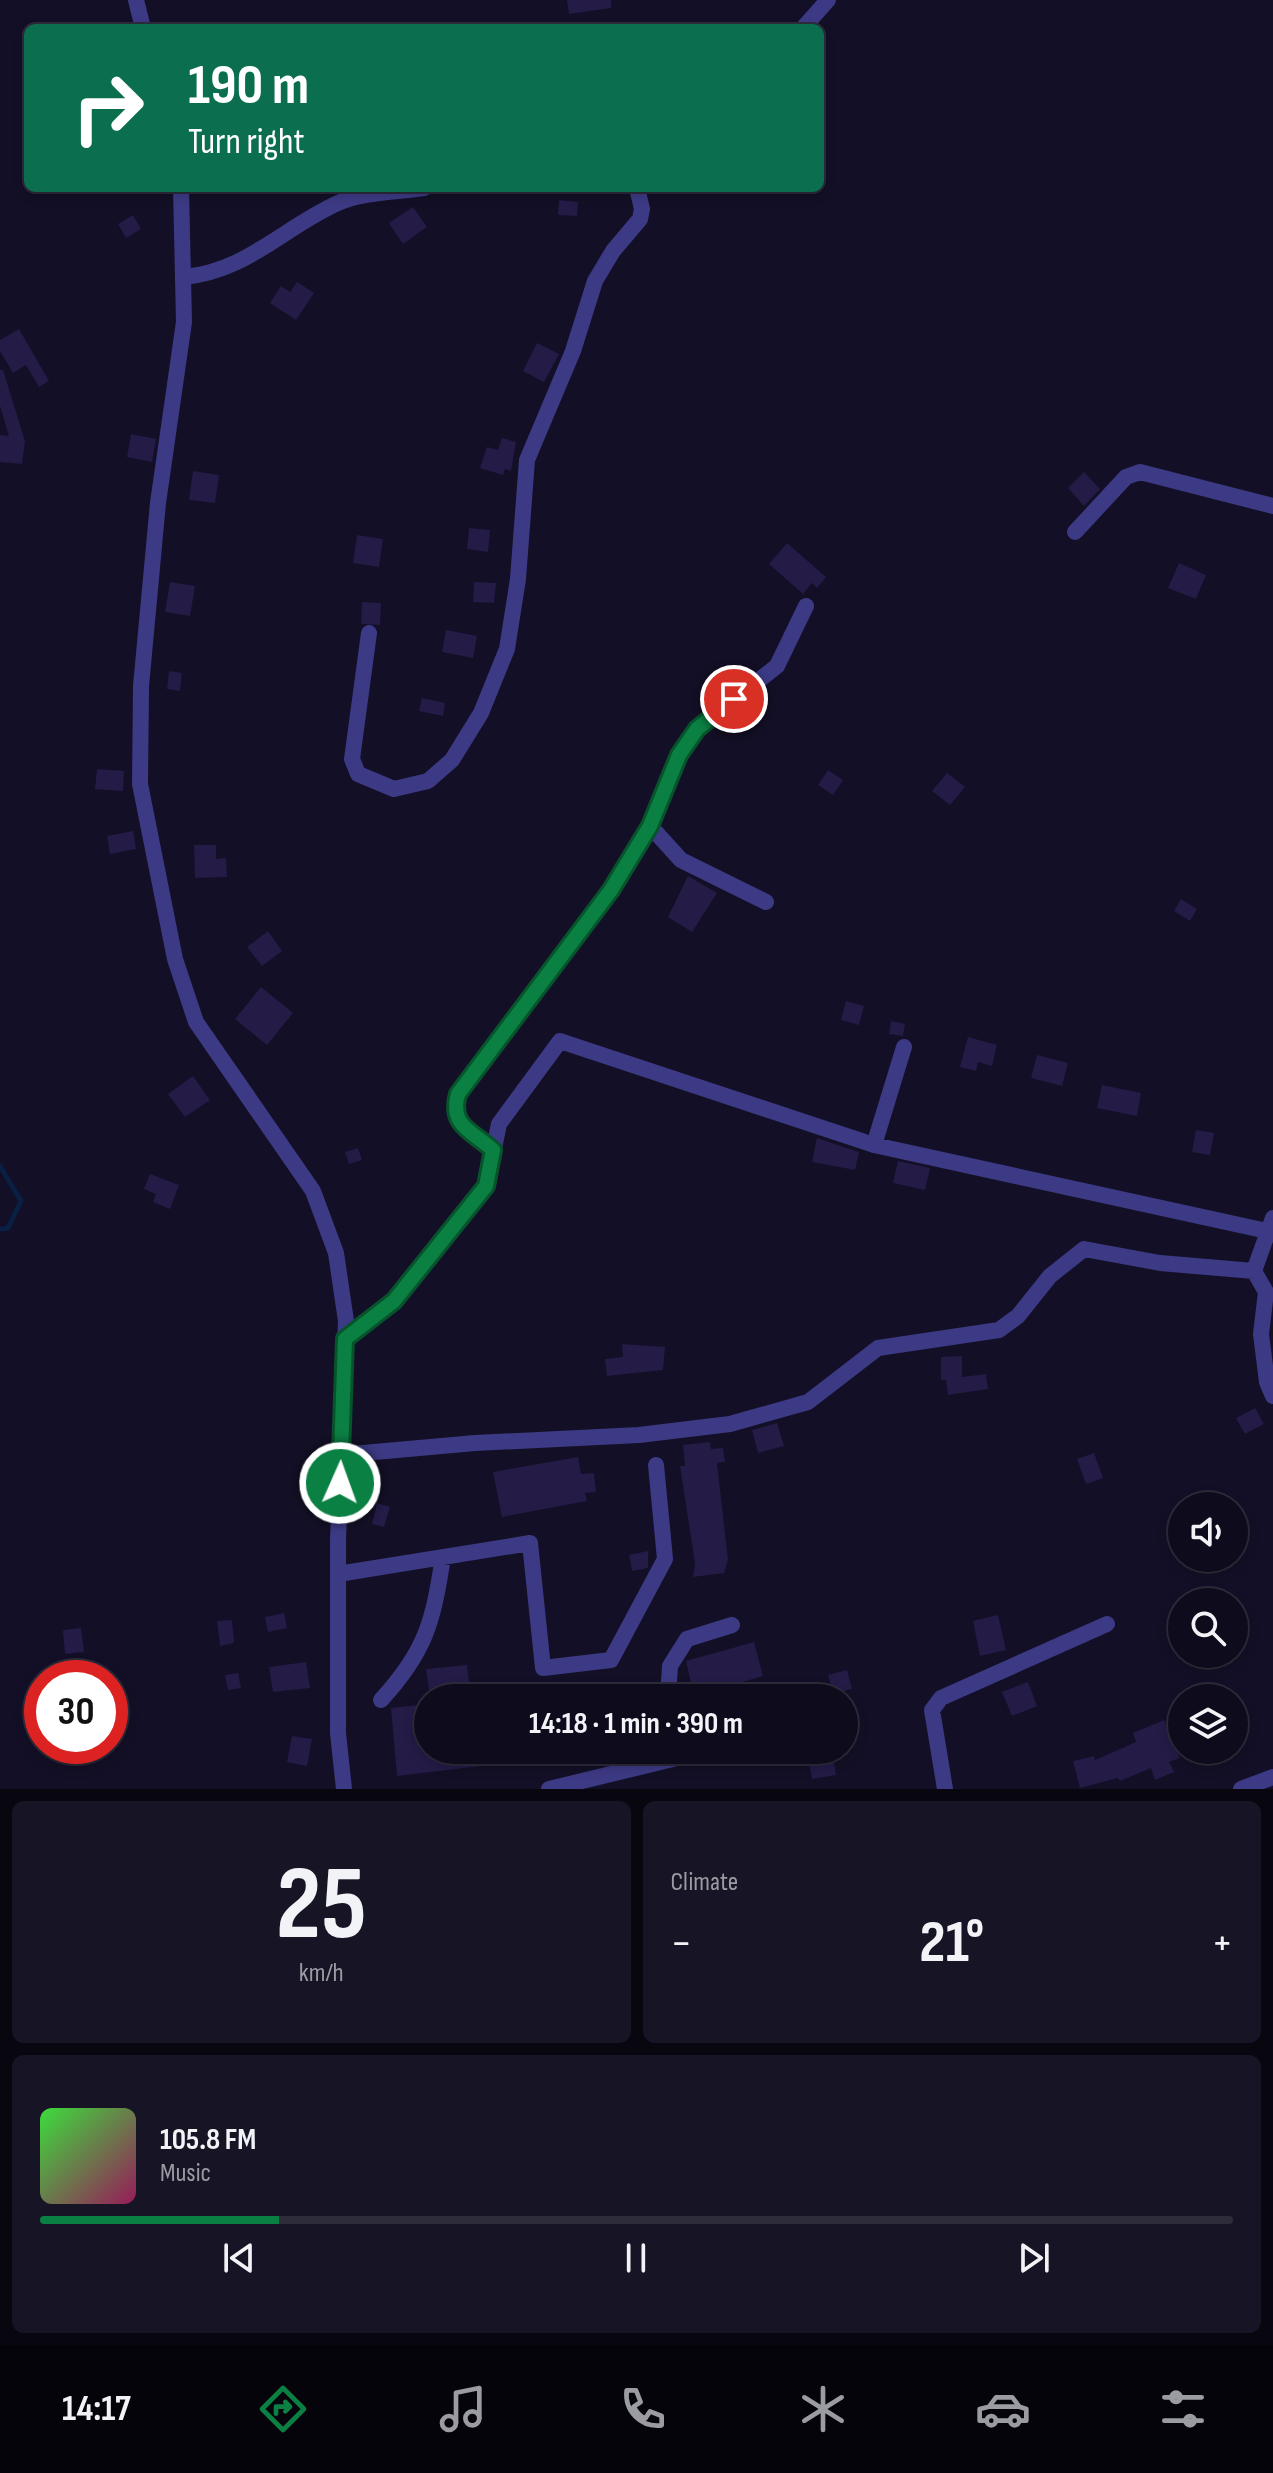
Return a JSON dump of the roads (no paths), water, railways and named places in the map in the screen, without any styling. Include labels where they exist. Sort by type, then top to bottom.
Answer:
[{"type":"street","points":[[136,0],[142,24]]},
{"type":"street","points":[[807,24],[828,0]]},
{"type":"street","points":[[181,192],[184,322],[158,503],[141,686],[140,784],[175,959],[196,1022],[313,1191],[336,1253],[345,1339],[338,1574],[338,1733],[344,1789]]},
{"type":"street","points":[[183,277],[210,275],[242,262],[339,203],[401,192]]},
{"type":"street","points":[[369,633],[352,759],[358,774],[394,789],[428,781],[452,760],[481,713],[507,649],[518,579],[527,460],[573,351],[595,281],[613,251],[640,219],[637,192]]},
{"type":"street","points":[[1075,532],[1126,477],[1140,472],[1273,506]]},
{"type":"street","points":[[493,1150],[458,1122],[454,1110],[458,1094],[611,890],[650,826],[679,755],[697,729],[777,666],[806,606]]},
{"type":"street","points":[[650,826],[681,860],[766,902]]},
{"type":"street","points":[[345,1339],[394,1301],[486,1186],[499,1124],[560,1041],[874,1145],[1270,1225],[1254,1271],[1266,1292],[1261,1334],[1267,1382],[1273,1396]]},
{"type":"street","points":[[874,1145],[904,1047]]},
{"type":"street","points":[[341,1455],[475,1443],[639,1435],[730,1424],[808,1402],[878,1348],[999,1330],[1018,1316],[1050,1276],[1084,1249],[1160,1263],[1254,1271]]},
{"type":"street","points":[[338,1574],[530,1543],[543,1668],[611,1660],[665,1559],[656,1465]]},
{"type":"street","points":[[381,1700],[420,1651],[435,1609],[443,1557]]},
{"type":"street","points":[[945,1789],[932,1710],[941,1698],[1107,1624]]},
{"type":"street","points":[[669,1684],[670,1666],[687,1639],[732,1625]]},
{"type":"street","points":[[549,1789],[640,1764]]},
{"type":"street","points":[[1241,1789],[1273,1777]]},
{"type":"waterway","points":[[0,1166],[21,1201],[8,1228],[0,1229]]}]
